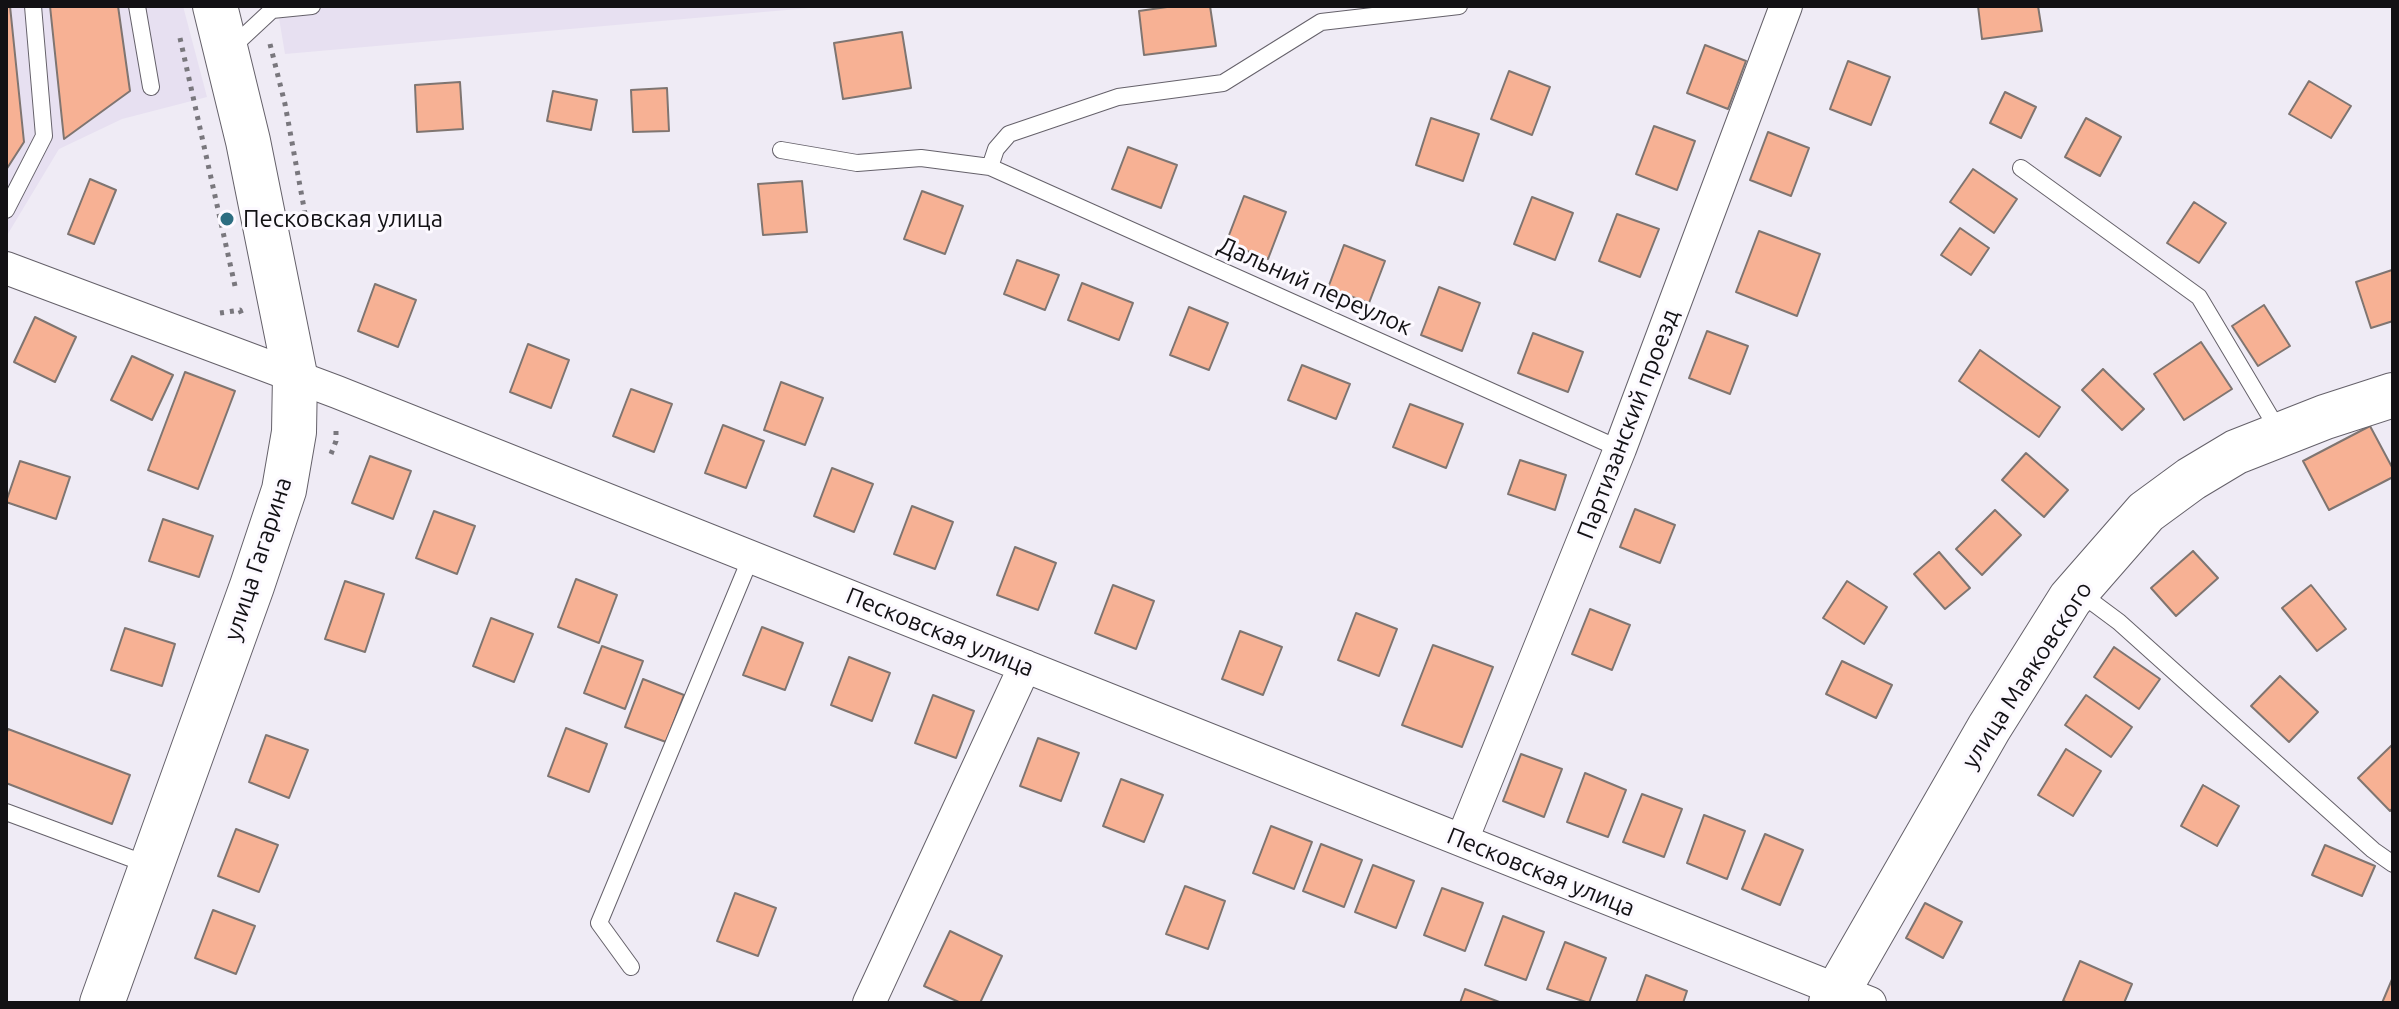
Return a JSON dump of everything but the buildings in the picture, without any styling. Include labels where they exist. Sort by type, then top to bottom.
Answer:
[{"type":"main road","name":"улица Гагарина","points":[[102,1003],[149,865],[252,586],[284,490],[294,432],[295,375],[248,141],[215,6]]},
{"type":"main road","name":"улица Маяковского","points":[[1846,998],[1989,728],[2077,591],[2146,512],[2191,479],[2236,452],[2393,395]]},
{"type":"street","name":"Партизанский проезд","points":[[1462,840],[1620,449],[1786,6]]},
{"type":"street","name":"Песковская улица","points":[[6,268],[295,375],[1462,840],[1846,998]]},
{"type":"street","points":[[869,1003],[1025,666]]},
{"type":"lane","points":[[6,210],[44,136],[33,6]]},
{"type":"lane","points":[[137,6],[151,87]]},
{"type":"lane","points":[[227,52],[269,11],[312,6]]},
{"type":"lane","points":[[990,167],[996,149],[1009,134],[1118,97],[1223,83],[1321,22],[1459,6]]},
{"type":"lane","name":"Дальний переулок","points":[[781,150],[857,163],[921,158],[990,167],[1620,449]]},
{"type":"lane","points":[[2021,168],[2199,297],[2281,434]]},
{"type":"lane","points":[[631,967],[599,923],[751,557]]},
{"type":"lane","points":[[2077,591],[2119,622],[2373,850],[2393,864]]},
{"type":"lane","points":[[6,812],[149,865]]},
{"type":"path","points":[[269,11],[310,239]]},
{"type":"path","points":[[240,310],[254,360]]},
{"type":"shaded area","points":[[6,6],[183,6],[207,97],[122,119],[59,149],[6,237]]},
{"type":"shaded area","points":[[277,6],[832,6],[285,54]]},
{"type":"place","name":"Песковская улица","points":[[227,219]]}]
